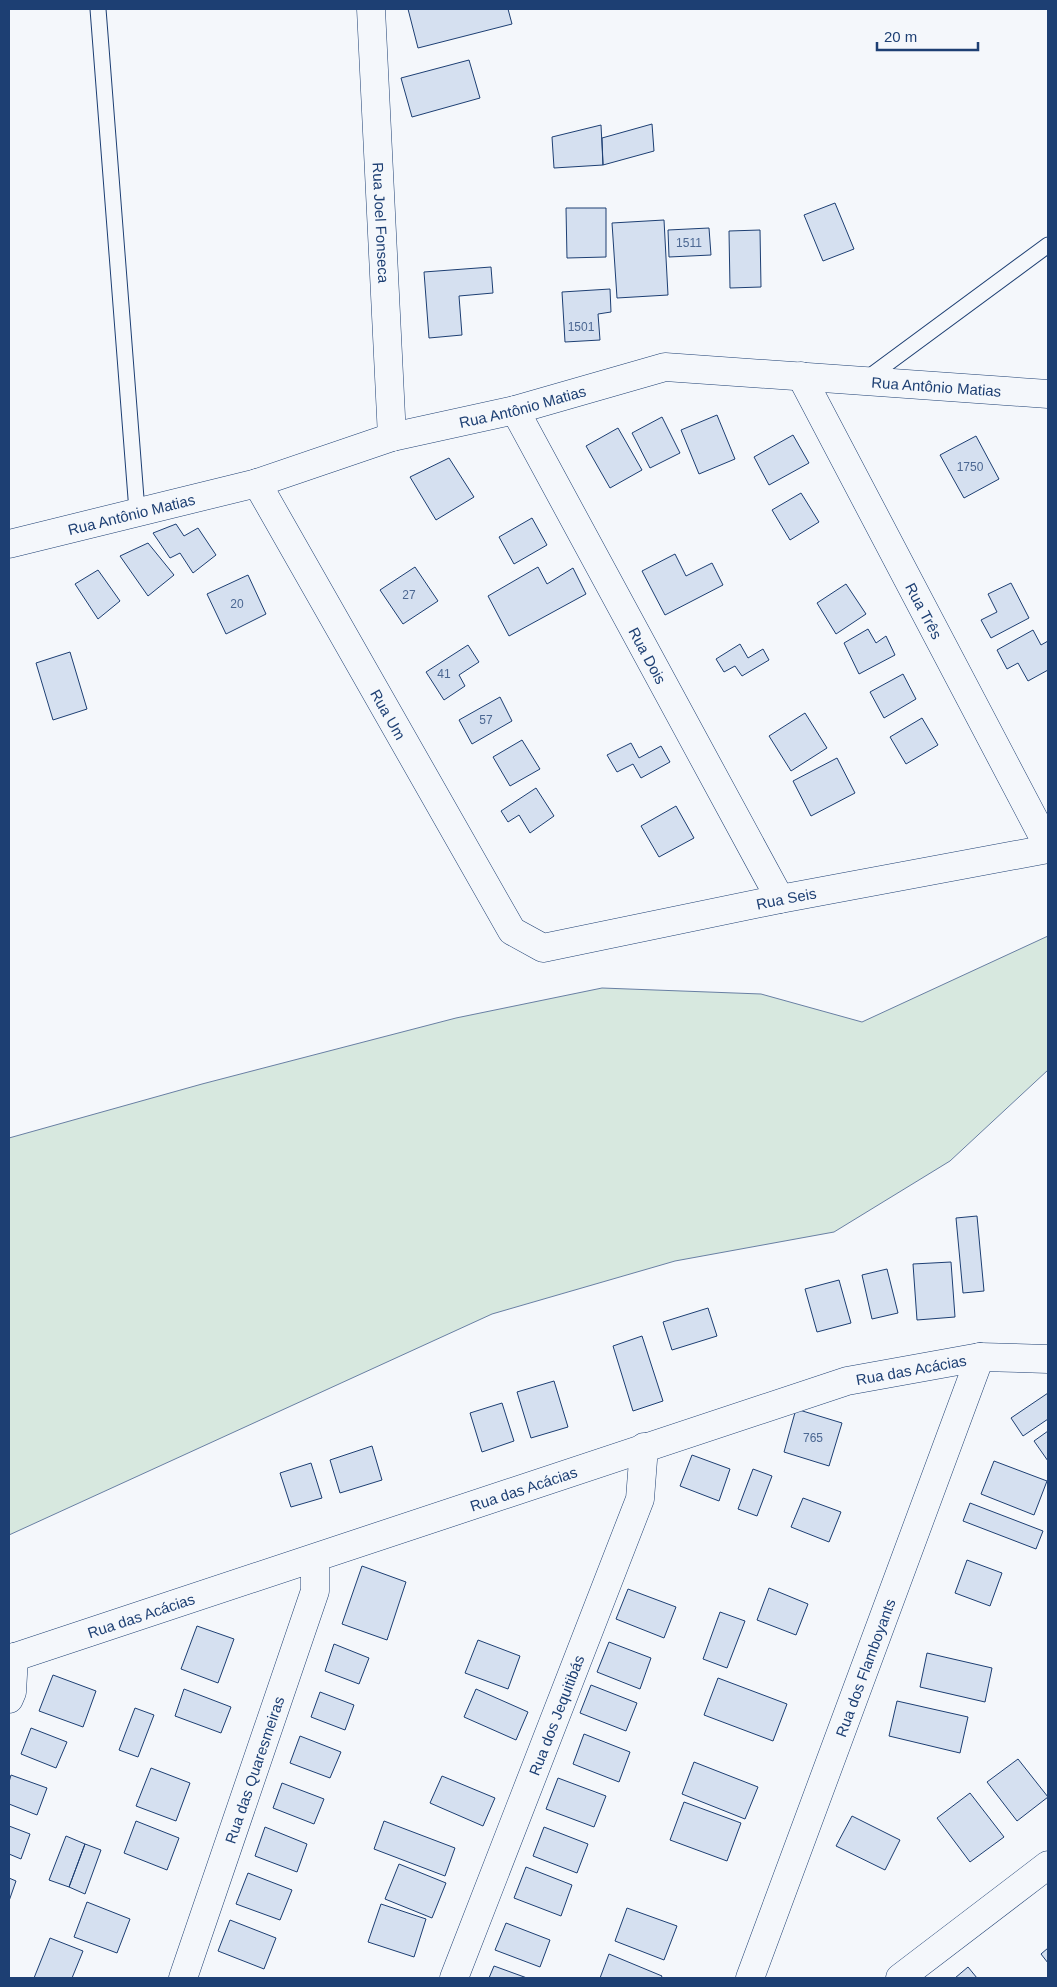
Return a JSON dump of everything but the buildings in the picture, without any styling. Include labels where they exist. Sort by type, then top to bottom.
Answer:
[{"type":"street","name":"Rua Joel Fonseca","points":[[371,9],[392,438]]},
{"type":"street","name":"Rua Antônio Matias","points":[[9,544],[257,483],[392,438],[515,410],[665,367],[1048,394]]},
{"type":"street","name":"Rua Três","points":[[801,376],[1048,847]]},
{"type":"street","name":"Rua Dois","points":[[515,410],[780,900]]},
{"type":"street","name":"Rua Um","points":[[257,483],[512,931],[527,940]]},
{"type":"street","name":"Rua Seis","points":[[527,940],[543,948],[1048,847]]},
{"type":"street","name":"Rua das Acácias","points":[[12,1658],[847,1381],[980,1357],[1048,1358]]},
{"type":"street","name":"Rua dos Flamboyants","points":[[750,1978],[980,1357]]},
{"type":"street","name":"Rua dos Jequitibás","points":[[454,1978],[640,1499],[644,1447]]},
{"type":"street","name":"Rua das Quaresmeiras","points":[[183,1978],[315,1591],[315,1559]]},
{"type":"street","points":[[9,1699],[12,1692],[12,1658]]},
{"type":"street","points":[[900,1978],[1048,1866]]},
{"type":"lane","points":[[98,9],[137,511]]},
{"type":"lane","points":[[865,380],[1048,245]]},
{"type":"shaded area","points":[[1048,936],[1048,1070],[950,1161],[834,1232],[675,1261],[492,1314],[9,1535],[9,1138],[202,1084],[456,1018],[602,988],[761,994],[862,1022]]}]
